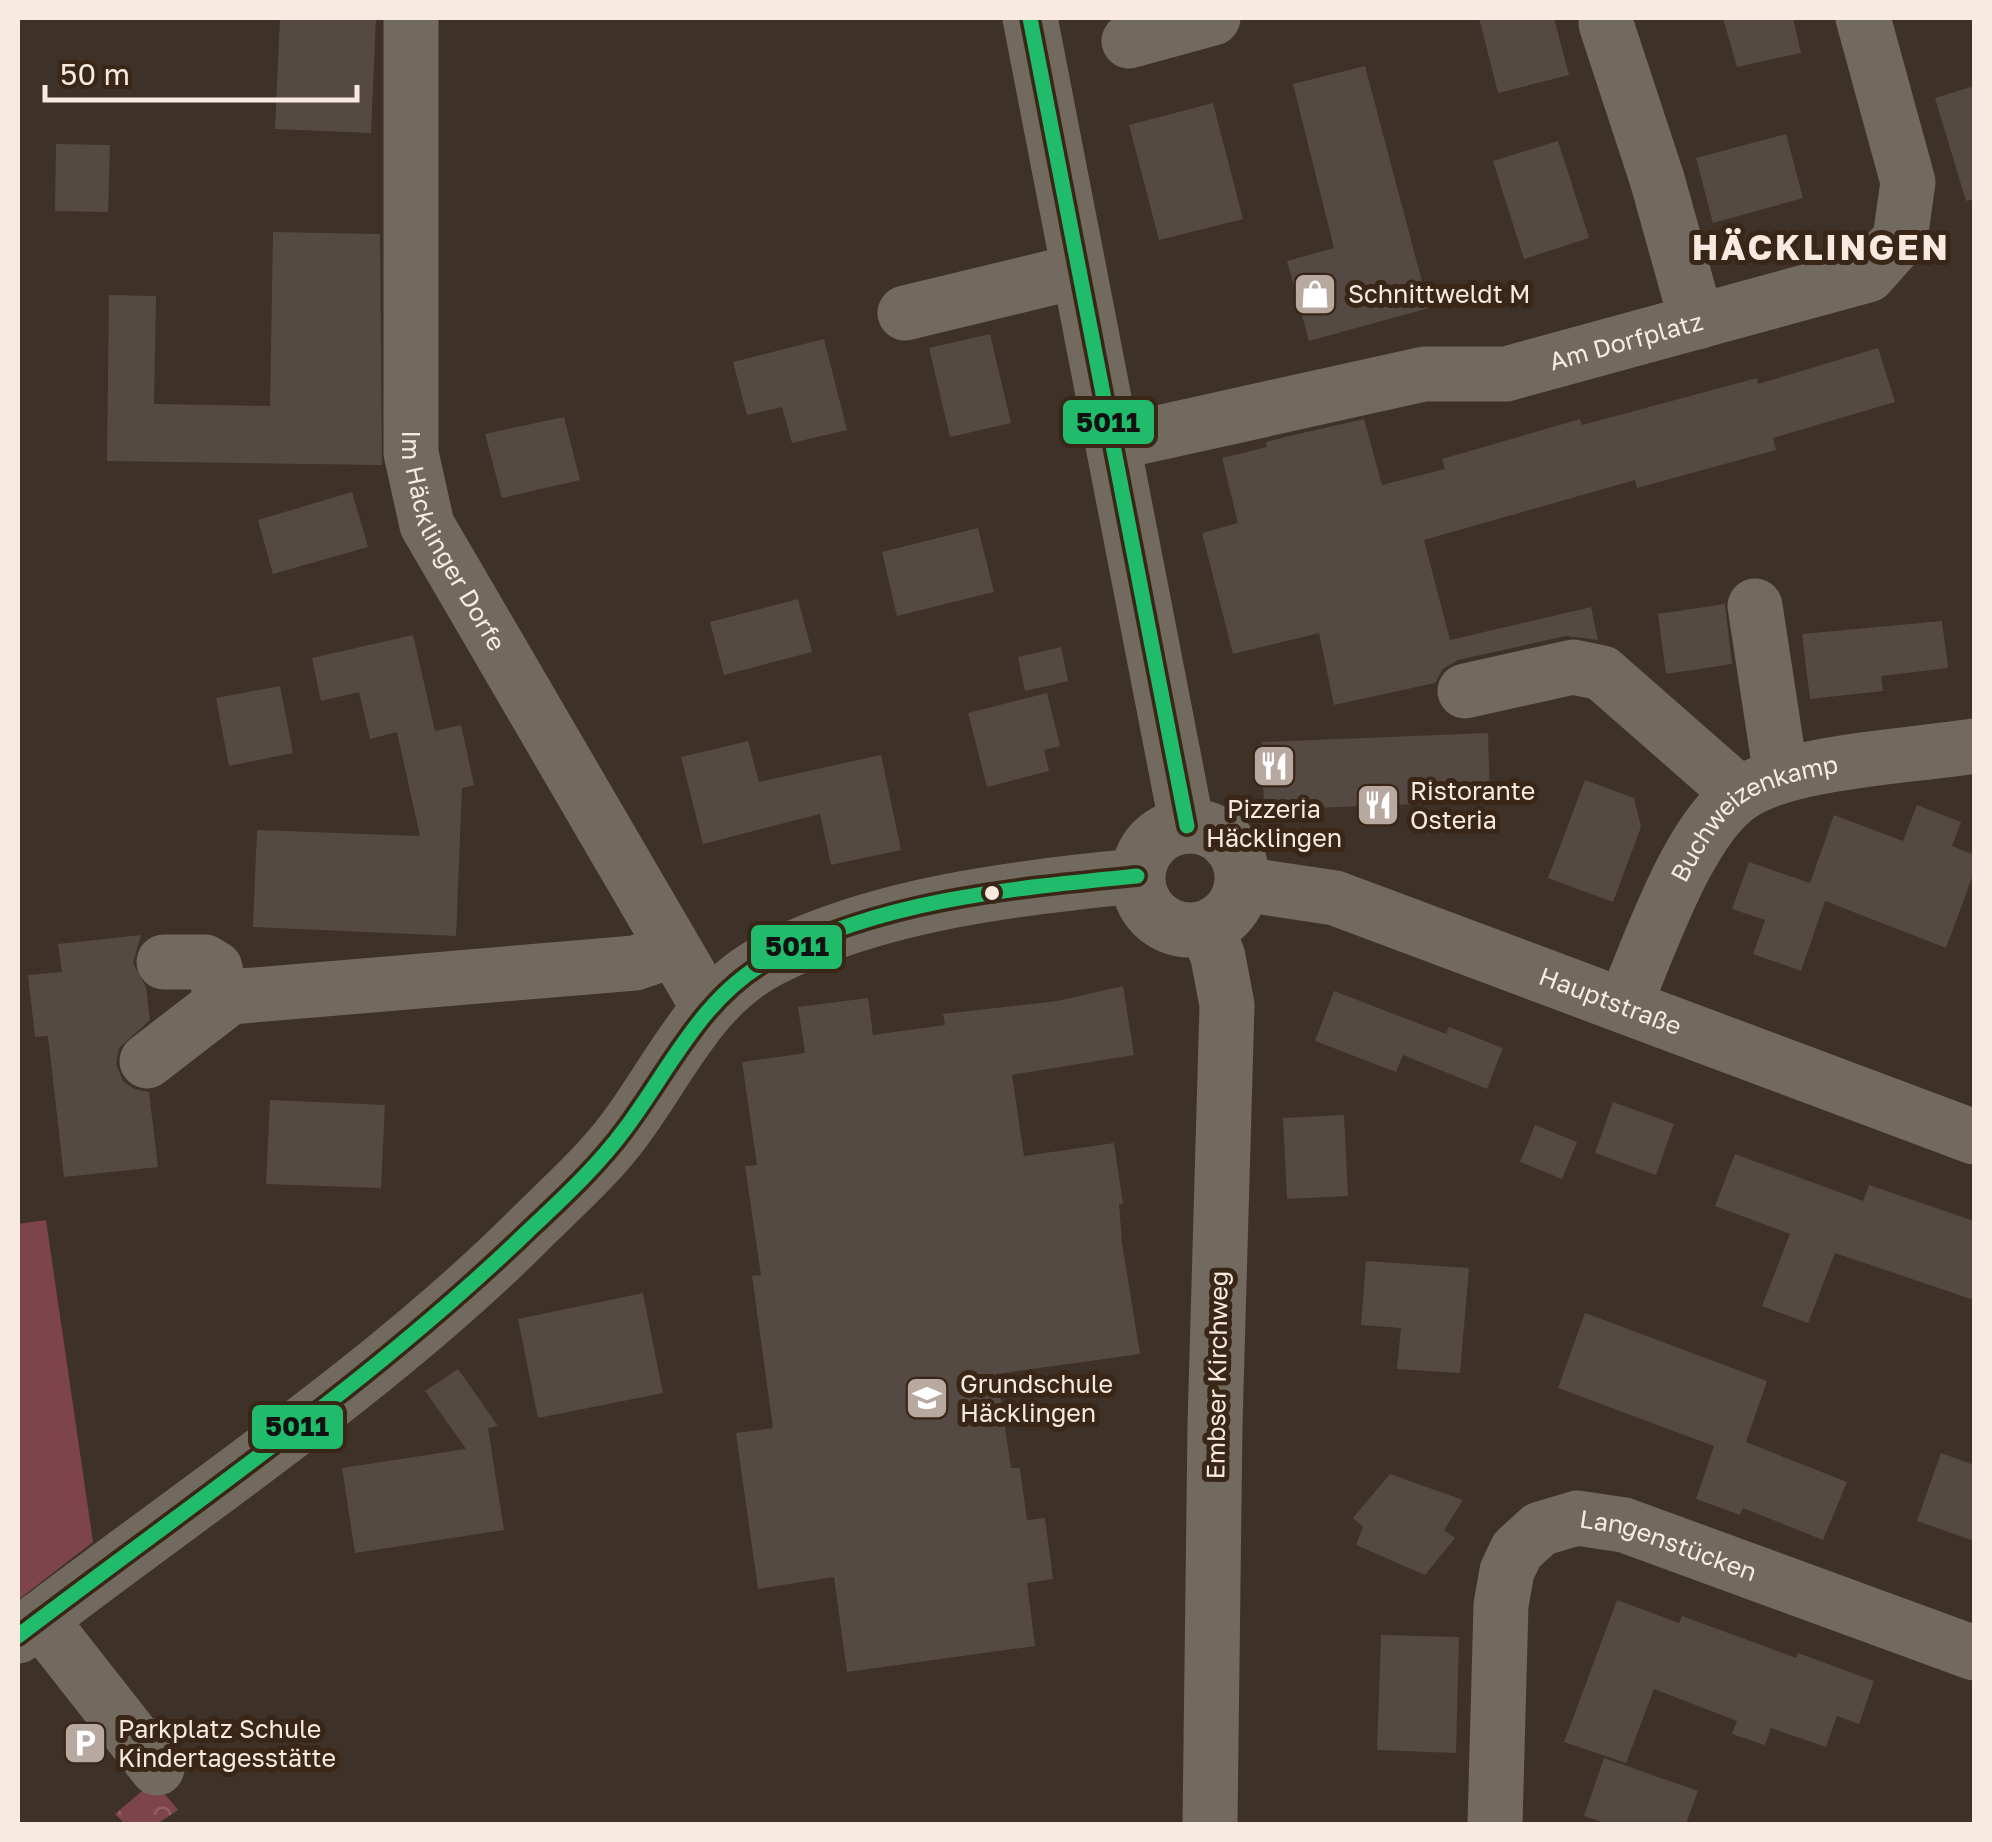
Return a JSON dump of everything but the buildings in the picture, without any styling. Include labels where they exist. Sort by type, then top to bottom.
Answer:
[{"type":"street","name":"Im Häcklinger Dorfe","points":[[411,18],[411,453],[427,525],[708,1007]]},
{"type":"street","points":[[1030,18],[1188,826]]},
{"type":"street","points":[[1129,41],[1214,18]]},
{"type":"street","name":"Am Dorfplatz","points":[[1113,444],[1424,374],[1506,374],[1868,275],[1900,240],[1908,182],[1862,18]]},
{"type":"street","points":[[1606,24],[1657,179],[1696,322]]},
{"type":"street","points":[[905,313],[1079,271]]},
{"type":"street","points":[[1755,606],[1760,785]]},
{"type":"street","points":[[1466,691],[1573,667],[1602,673],[1760,785]]},
{"type":"street","name":"Buchweizenkamp","points":[[1624,1006],[1657,926],[1706,828],[1760,785],[1974,746]]},
{"type":"street","points":[[1188,826],[1202,827],[1229,842],[1242,870],[1242,884],[1227,916],[1207,928],[1173,928],[1158,920],[1139,892],[1140,860],[1159,836],[1188,826]]},
{"type":"street","points":[[157,1768],[29,1627],[415,1332],[524,1235],[622,1134],[708,1007],[769,959],[866,923],[980,896],[1137,876]]},
{"type":"street","name":"Hauptstraße","points":[[1242,884],[1336,898],[1974,1137]]},
{"type":"street","name":"Embser Kirchweg","points":[[1207,928],[1218,956],[1227,1005],[1215,1409],[1210,1824]]},
{"type":"street","points":[[147,1061],[230,997],[635,963],[672,950]]},
{"type":"street","points":[[164,962],[205,962],[215,968],[219,989],[230,997]]},
{"type":"street","name":"Langenstücken","points":[[1495,1824],[1501,1606],[1517,1550],[1540,1529],[1577,1518],[1624,1525],[1974,1653]]},
{"type":"green space","points":[[46,1220],[93,1542],[18,1600],[18,1224]]},
{"type":"green space","points":[[154,1781],[178,1810],[157,1824],[125,1824],[115,1814]]},
{"type":"transit line","name":"5011","points":[[1030,18],[1187,826]]},
{"type":"transit line","name":"5011","points":[[18,1636],[278,1442],[466,1288],[603,1157],[706,1013],[747,974],[813,939],[903,910],[997,892],[1137,876]]},
{"type":"place","name":"Schnittweldt M","points":[[1315,294]]},
{"type":"place","name":"Pizzeria Häcklingen","points":[[1274,766]]},
{"type":"place","name":"Ristorante Osteria","points":[[1378,805]]},
{"type":"place","name":"Grundschule Häcklingen","points":[[927,1398]]},
{"type":"place","name":"Parkplatz Schule Kindertagesstätte","points":[[85,1743]]},
{"type":"district","name":"HÄCKLINGEN","points":[[1821,248]]}]
